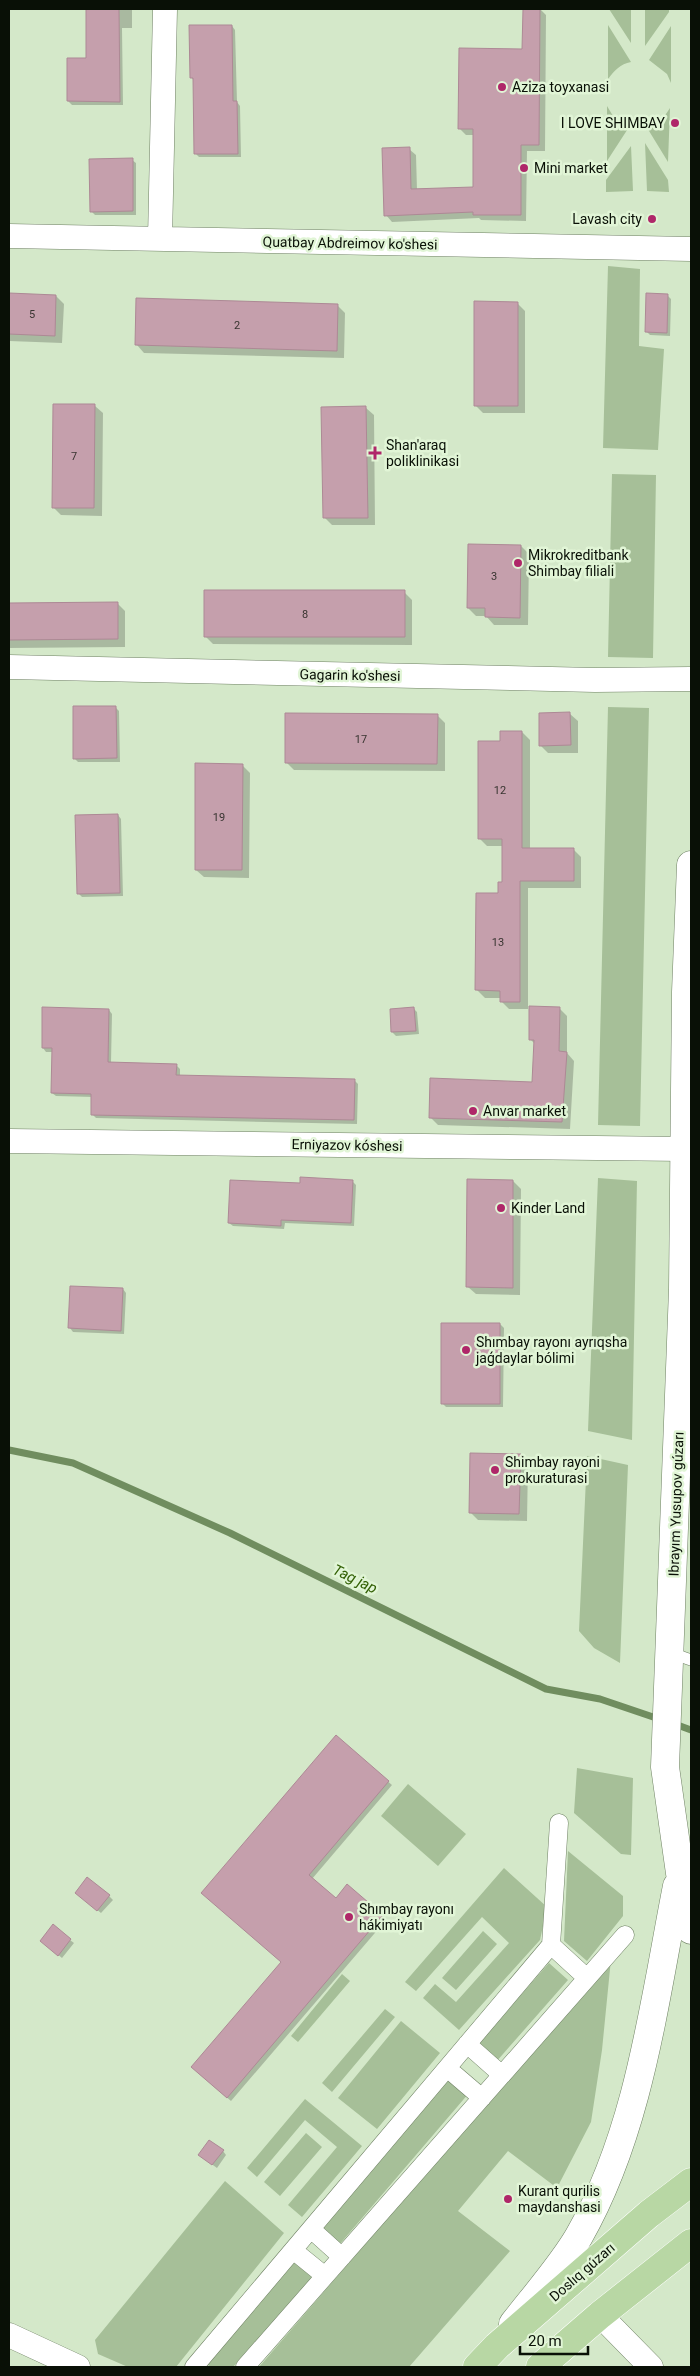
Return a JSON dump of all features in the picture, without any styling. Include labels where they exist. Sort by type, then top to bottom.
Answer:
[{"type":"main road","name":"Ibrayım Yusupov gúzarı","points":[[680,1873],[666,1767],[669,1694],[681,1657],[684,1149],[691,865]]},
{"type":"main road","points":[[680,1873],[691,1899]]},
{"type":"main road","points":[[680,1873],[691,1930]]},
{"type":"main road","points":[[497,2346],[579,2237],[608,2176],[643,2060],[680,1873]]},
{"type":"main road","name":"Doslıq gúzarı","points":[[477,2367],[497,2346],[649,2214],[691,2182]]},
{"type":"main road","points":[[540,2367],[600,2315],[691,2243]]},
{"type":"street","points":[[160,239],[165,9]]},
{"type":"street","name":"Quatbay Abdreimov ko'shesi","points":[[9,236],[691,249]]},
{"type":"street","name":"Gagarin ko'shesi","points":[[9,667],[595,680],[691,679]]},
{"type":"street","name":"Erniyazov kóshesi","points":[[9,1141],[684,1149]]},
{"type":"street","points":[[194,2367],[552,1944],[559,1823]]},
{"type":"street","points":[[245,2367],[625,1935]]},
{"type":"street","points":[[552,1944],[587,1978]]},
{"type":"street","points":[[467,2044],[502,2075]]},
{"type":"street","points":[[447,2068],[482,2098]]},
{"type":"street","points":[[311,2229],[342,2257]]},
{"type":"street","points":[[293,2250],[325,2276]]},
{"type":"street","points":[[600,2315],[651,2367]]},
{"type":"street","points":[[9,2335],[78,2367]]},
{"type":"green space","points":[[609,9],[631,9],[631,43]]},
{"type":"green space","points":[[645,9],[669,9],[669,12],[645,46]]},
{"type":"green space","points":[[608,25],[631,62],[618,68],[608,79]]},
{"type":"green space","points":[[671,26],[671,83],[667,74],[649,60]]},
{"type":"green space","points":[[607,106],[613,116],[624,125],[631,124],[607,161]]},
{"type":"green space","points":[[670,108],[668,162],[646,126],[660,120]]},
{"type":"green space","points":[[645,143],[668,180],[669,192],[647,191]]},
{"type":"green space","points":[[631,146],[633,191],[606,192],[606,180]]},
{"type":"green space","points":[[608,266],[640,269],[639,346],[664,349],[658,450],[603,448]]},
{"type":"green space","points":[[612,474],[656,475],[653,658],[608,657]]},
{"type":"green space","points":[[608,707],[649,708],[640,1126],[598,1125]]},
{"type":"green space","points":[[598,1178],[637,1181],[632,1440],[588,1431]]},
{"type":"green space","points":[[587,1456],[628,1465],[620,1663],[594,1648],[579,1631]]},
{"type":"green space","points":[[577,1768],[633,1778],[631,1855],[621,1854],[574,1813]]},
{"type":"green space","points":[[408,1784],[466,1834],[438,1866],[381,1816]]},
{"type":"green space","points":[[568,1851],[623,1896],[623,1916],[587,1961],[564,1941]]},
{"type":"green space","points":[[504,1868],[547,1907],[540,1940],[459,2030],[423,1998],[435,1984],[456,2002],[509,1943],[482,1917],[416,1991],[405,1982]]},
{"type":"green space","points":[[483,1931],[497,1944],[456,1990],[442,1978]]},
{"type":"green space","points":[[611,1959],[602,2050],[591,2122],[557,2188],[508,2151],[458,2211],[510,2251],[409,2367],[259,2367]]},
{"type":"green space","points":[[549,1963],[568,1980],[496,2062],[477,2045]]},
{"type":"green space","points":[[342,1974],[350,1981],[298,2042],[291,2036]]},
{"type":"green space","points":[[385,2009],[395,2017],[332,2092],[322,2083]]},
{"type":"green space","points":[[401,2021],[440,2053],[377,2129],[338,2098]]},
{"type":"green space","points":[[449,2076],[469,2093],[339,2245],[319,2227]]},
{"type":"green space","points":[[305,2099],[362,2146],[302,2217],[288,2205],[337,2147],[305,2120],[257,2177],[247,2168]]},
{"type":"green space","points":[[306,2133],[322,2147],[280,2196],[264,2182]]},
{"type":"green space","points":[[225,2181],[284,2233],[176,2367],[128,2367],[98,2354],[95,2340]]},
{"type":"green space","points":[[293,2259],[313,2277],[233,2367],[211,2367],[203,2362]]},
{"type":"building","points":[[86,9],[119,9],[120,102],[67,101],[67,58],[86,58]]},
{"type":"building","points":[[523,9],[540,9],[539,145],[521,145],[521,215],[473,215],[473,212],[384,216],[382,148],[410,147],[411,189],[473,187],[473,129],[458,129],[459,48],[522,49]]},
{"type":"building","points":[[189,25],[232,25],[233,101],[237,101],[238,154],[194,154],[193,78],[190,78]]},
{"type":"building","points":[[133,158],[133,211],[90,212],[89,159]]},
{"type":"building","points":[[9,293],[56,295],[55,336],[9,334]]},
{"type":"building","points":[[646,293],[668,294],[667,333],[645,332]]},
{"type":"building","points":[[136,298],[338,304],[337,351],[135,345]]},
{"type":"building","points":[[474,301],[518,302],[518,406],[474,406]]},
{"type":"building","points":[[53,404],[95,404],[94,508],[52,508]]},
{"type":"building","points":[[366,406],[368,518],[323,518],[321,407]]},
{"type":"building","points":[[468,544],[521,545],[520,618],[485,617],[485,608],[467,608]]},
{"type":"building","points":[[204,590],[405,590],[405,637],[204,637]]},
{"type":"building","points":[[118,602],[118,639],[9,640],[9,603]]},
{"type":"building","points":[[73,706],[116,706],[117,758],[73,759]]},
{"type":"building","points":[[570,712],[571,745],[539,746],[539,713]]},
{"type":"building","points":[[285,713],[438,714],[437,764],[285,763]]},
{"type":"building","points":[[500,731],[522,731],[522,848],[574,848],[574,881],[520,881],[520,1002],[500,1002],[500,991],[475,990],[476,893],[498,893],[498,882],[502,882],[502,839],[478,839],[478,741],[500,741]]},
{"type":"building","points":[[195,763],[243,764],[242,870],[195,870]]},
{"type":"building","points":[[118,814],[120,893],[77,894],[75,815]]},
{"type":"building","points":[[529,1006],[560,1007],[559,1051],[567,1052],[562,1122],[429,1118],[430,1078],[532,1082],[534,1040],[529,1040]]},
{"type":"building","points":[[42,1007],[109,1009],[108,1062],[177,1064],[176,1075],[355,1079],[354,1120],[91,1115],[91,1094],[51,1093],[52,1048],[42,1048]]},
{"type":"building","points":[[414,1007],[416,1031],[391,1032],[390,1009]]},
{"type":"building","points":[[300,1177],[353,1180],[351,1223],[281,1220],[281,1226],[228,1223],[230,1180],[300,1183]]},
{"type":"building","points":[[467,1179],[513,1180],[513,1288],[466,1287]]},
{"type":"building","points":[[70,1286],[123,1288],[121,1331],[68,1328]]},
{"type":"building","points":[[441,1323],[500,1323],[500,1404],[441,1404]]},
{"type":"building","name":"Shimbay rayoni prokuraturasi","points":[[470,1453],[521,1454],[519,1514],[469,1513]]},
{"type":"building","name":"Shımbay rayonı hákimiyatı","points":[[336,1735],[389,1781],[309,1875],[336,1898],[347,1884],[383,1915],[227,2098],[191,2067],[281,1962],[201,1893]]},
{"type":"building","points":[[87,1877],[110,1895],[97,1911],[75,1893]]},
{"type":"building","points":[[53,1924],[71,1939],[58,1956],[40,1941]]},
{"type":"building","points":[[209,2140],[224,2150],[212,2165],[198,2155]]},
{"type":"waterway","name":"Tag jap","points":[[9,1450],[73,1463],[230,1533],[546,1689],[600,1699],[662,1720]]},
{"type":"waterway","name":"Tag jap","points":[[672,1723],[691,1730]]},
{"type":"place","name":"Aziza toyxanasi","points":[[502,87]]},
{"type":"place","name":"I LOVE SHIMBAY","points":[[675,123]]},
{"type":"place","name":"Mini market","points":[[524,168]]},
{"type":"place","name":"Lavash city","points":[[652,219]]},
{"type":"place","name":"Shan'araq poliklinikasi","points":[[375,453]]},
{"type":"place","name":"Mikrokreditbank Shimbay filiali","points":[[518,563]]},
{"type":"place","name":"Anvar market","points":[[473,1111]]},
{"type":"place","name":"Kinder Land","points":[[501,1208]]},
{"type":"place","name":"Shımbay rayonı ayrıqsha jaǵdaylar bólimi","points":[[466,1350]]},
{"type":"place","name":"Shimbay rayoni prokuraturasi","points":[[495,1470]]},
{"type":"place","name":"Shımbay rayonı hákimiyatı","points":[[349,1917]]},
{"type":"place","name":"Kurant qurilis maydanshasi","points":[[508,2199]]}]
